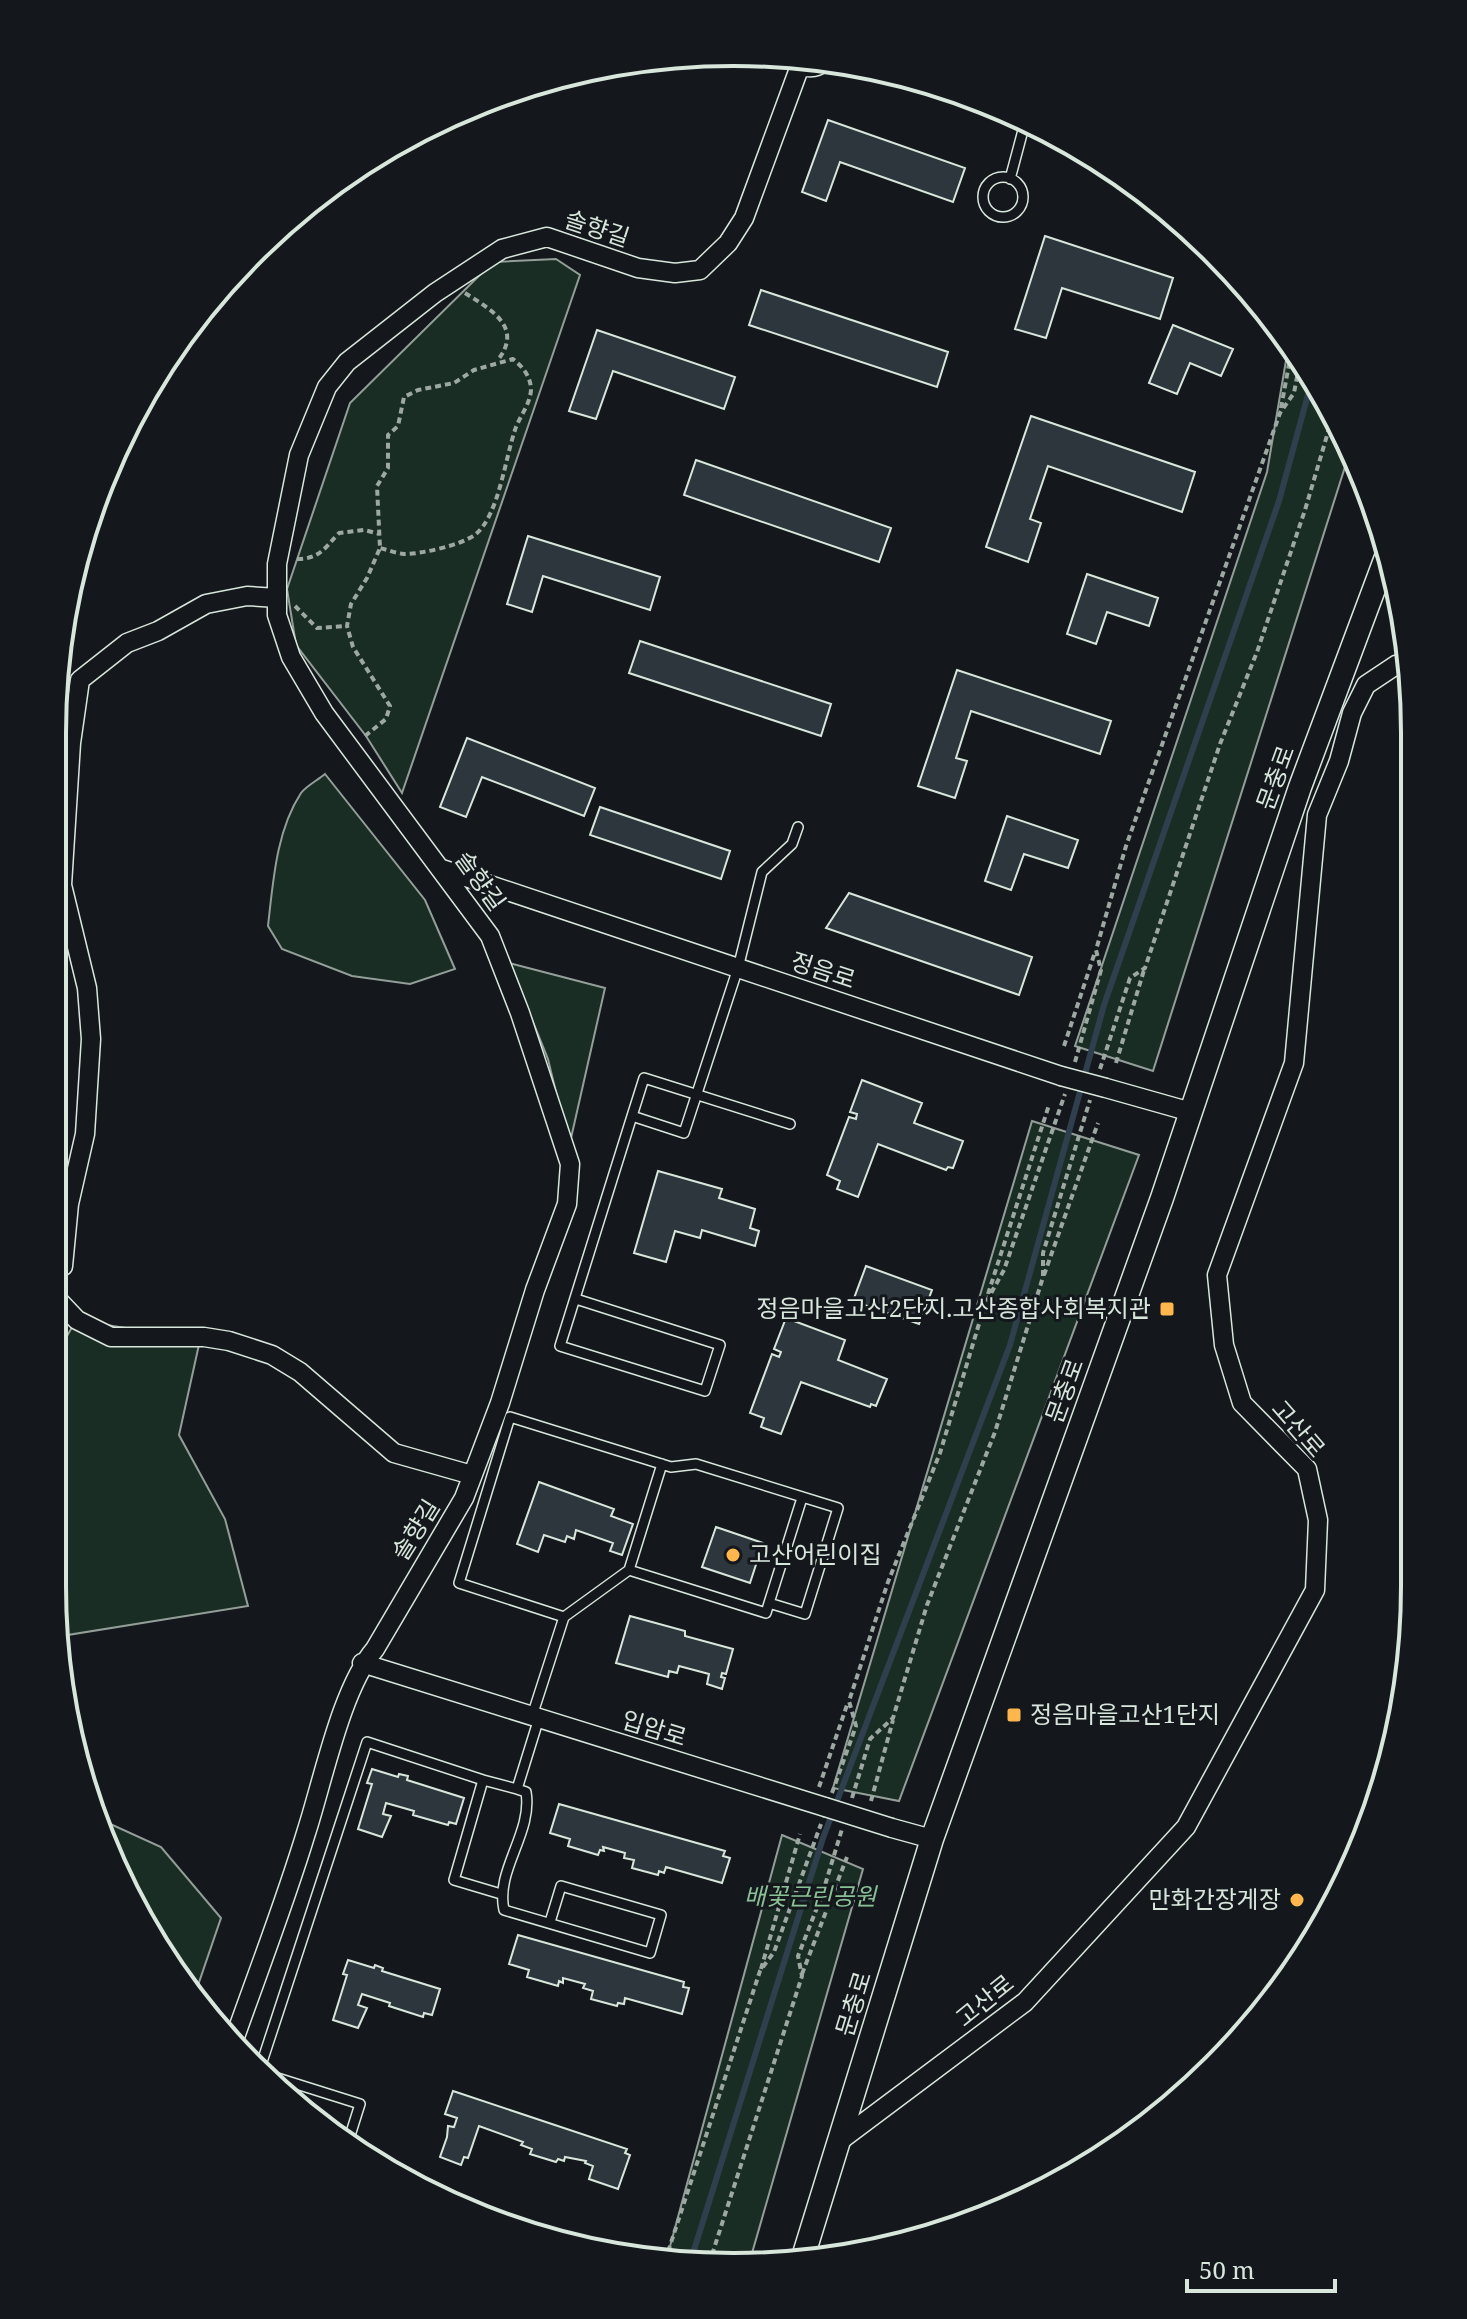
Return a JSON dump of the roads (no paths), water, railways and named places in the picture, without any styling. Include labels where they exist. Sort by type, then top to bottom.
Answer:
[{"type":"street","name":"솔향길","points":[[237,2031],[362,1663],[375,1649],[464,1498],[500,1403],[535,1290],[567,1204],[570,1164],[520,1013],[490,936],[324,713],[291,657],[277,615],[277,564],[299,455],[327,387],[347,362],[435,293],[502,249],[547,237],[638,268],[675,273],[700,270],[728,243],[744,218],[792,69]]},
{"type":"street","name":"문충로","points":[[806,2249],[932,1839],[1191,1112],[1300,787],[1381,572]]},
{"type":"street","points":[[66,822],[71,743],[80,680],[127,643],[158,631],[206,604],[247,596],[277,598]]},
{"type":"street","name":"고산로","points":[[838,2142],[1025,2002],[1186,1827],[1315,1590],[1318,1520],[1307,1469],[1242,1403],[1224,1345],[1217,1275],[1294,1063],[1317,815],[1339,761],[1352,713],[1366,685],[1397,665]]},
{"type":"street","name":"정음로","points":[[442,869],[1067,1076],[1191,1112]]},
{"type":"street","points":[[66,901],[87,988],[91,1039],[85,1134],[69,1204],[66,1235]]},
{"type":"street","points":[[66,1308],[77,1320],[111,1337],[204,1337],[229,1341],[272,1355],[300,1372],[394,1453],[472,1475]]},
{"type":"street","name":"입암로","points":[[362,1663],[932,1839]]},
{"type":"lane","points":[[1010,179],[1023,132]]},
{"type":"lane","points":[[995,179],[1010,179],[1022,190],[1023,204],[1014,214],[995,216],[986,207],[985,188],[995,179]]},
{"type":"lane","points":[[632,1116],[684,1133],[738,968],[762,872],[792,844],[798,827]]},
{"type":"lane","points":[[576,1299],[720,1345],[705,1391],[560,1346],[644,1078],[790,1124]]},
{"type":"lane","points":[[564,1617],[459,1583],[510,1417],[671,1467],[696,1464],[838,1508],[805,1614],[769,1603]]},
{"type":"lane","points":[[517,1789],[564,1617],[629,1570],[662,1464]]},
{"type":"lane","points":[[629,1570],[766,1613],[802,1498]]},
{"type":"lane","points":[[263,2058],[367,1742],[526,1792],[529,1807],[501,1894],[504,1910],[650,1953],[661,1915],[561,1886],[550,1922]]},
{"type":"lane","points":[[483,1780],[454,1880],[501,1894]]},
{"type":"lane","points":[[287,2081],[360,2104],[351,2132]]},
{"type":"waterway","points":[[693,2252],[823,1838],[1010,1345],[1104,1005],[1279,501],[1308,394]]},
{"type":"place","name":"정음마을고산2단지.고산종합사회복지관","points":[[1167,1309]]},
{"type":"place","name":"고산어린이집","points":[[733,1555]]},
{"type":"place","name":"정음마을고산1단지","points":[[1014,1715]]},
{"type":"place","name":"만화간장게장","points":[[1297,1900]]},
{"type":"park label","name":"배꽃근린공원","points":[[810,1897]]}]
